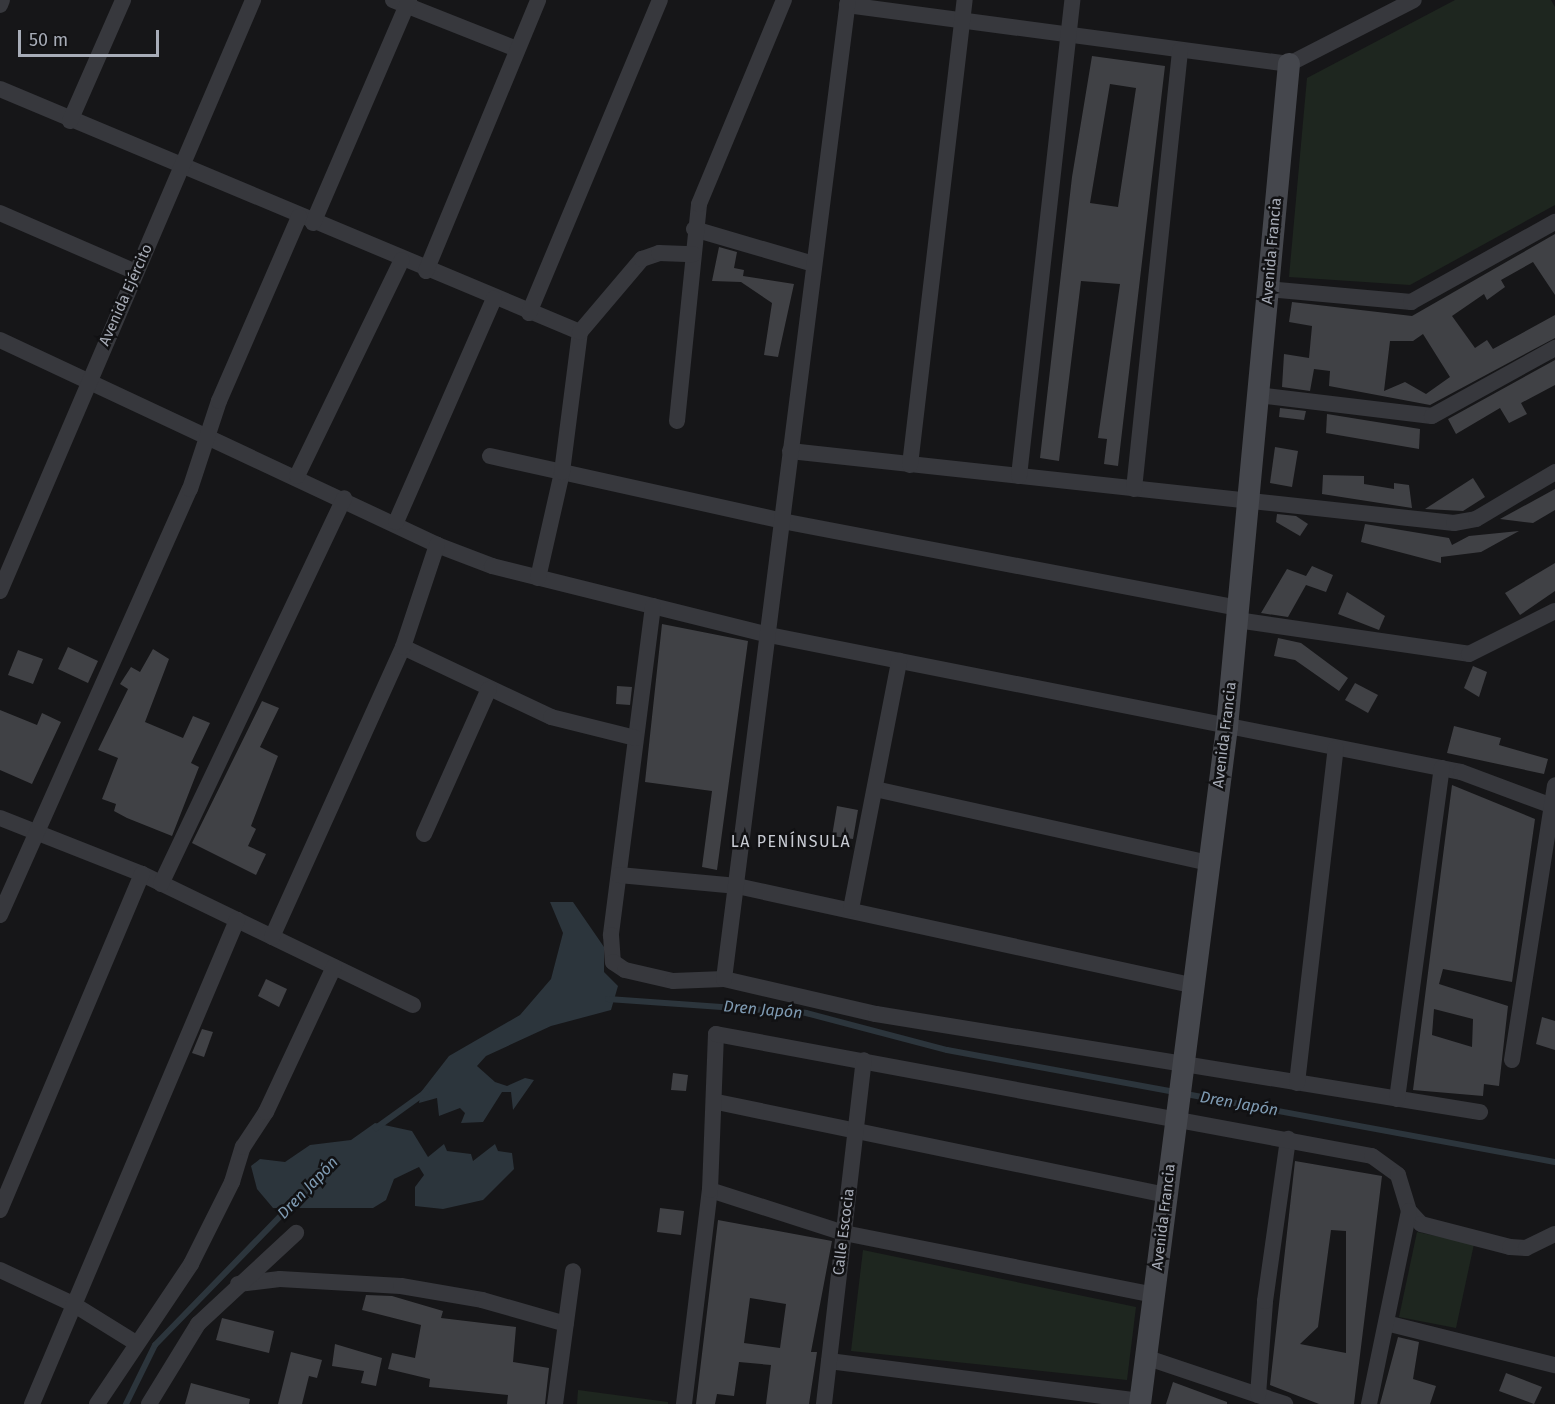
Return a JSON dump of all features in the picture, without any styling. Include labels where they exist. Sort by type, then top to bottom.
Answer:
[{"type":"street","points":[[0,5],[2,0]]},
{"type":"street","points":[[70,121],[123,0]]},
{"type":"street","name":"Avenida Ejército","points":[[0,591],[88,380],[253,0]]},
{"type":"street","points":[[426,271],[538,0]]},
{"type":"street","points":[[529,313],[660,0]]},
{"type":"street","points":[[677,421],[694,229],[721,145],[784,0]]},
{"type":"street","points":[[910,465],[964,0]]},
{"type":"street","points":[[1018,476],[1072,0]]},
{"type":"street","points":[[724,979],[847,3],[963,21],[1289,64],[1414,0]]},
{"type":"street","points":[[0,915],[34,832],[190,489],[206,435],[306,220],[403,2],[517,49]]},
{"type":"street","points":[[1134,489],[1180,50]]},
{"type":"street","name":"Avenida Francia","points":[[1140,1403],[1227,727],[1289,64]]},
{"type":"street","points":[[0,89],[70,121],[426,271],[580,332]]},
{"type":"street","points":[[0,213],[136,272]]},
{"type":"street","points":[[1268,289],[1411,302],[1555,222]]},
{"type":"street","points":[[694,229],[814,264]]},
{"type":"street","points":[[538,578],[562,472],[580,332],[642,258],[659,253],[693,254]]},
{"type":"street","points":[[297,476],[402,260]]},
{"type":"street","points":[[396,522],[494,299]]},
{"type":"street","points":[[0,340],[396,522],[437,545],[538,578],[769,635],[1442,768],[1553,806]]},
{"type":"street","points":[[1258,395],[1432,416],[1555,348]]},
{"type":"street","points":[[790,452],[1454,523],[1476,519],[1555,472]]},
{"type":"street","points":[[490,456],[782,521],[1238,614],[1470,654],[1555,611]]},
{"type":"street","points":[[162,884],[344,498]]},
{"type":"street","points":[[272,937],[403,646],[437,545]]},
{"type":"street","points":[[653,606],[619,875],[613,962],[674,981],[724,979],[876,1014],[1183,1070],[1297,1083],[1480,1112]]},
{"type":"street","points":[[403,646],[551,717],[635,738]]},
{"type":"street","points":[[851,909],[899,661]]},
{"type":"street","points":[[424,834],[489,689]]},
{"type":"street","points":[[1297,1083],[1336,748]]},
{"type":"street","points":[[1397,1099],[1442,768]]},
{"type":"street","points":[[1512,1060],[1555,785]]},
{"type":"street","points":[[875,789],[1210,863]]},
{"type":"street","points":[[0,818],[142,874],[412,1005]]},
{"type":"street","points":[[0,1210],[142,874]]},
{"type":"street","points":[[619,875],[737,886],[851,909],[1194,986]]},
{"type":"street","points":[[32,1404],[237,920]]},
{"type":"street","points":[[97,1404],[191,1264],[232,1182],[243,1147],[266,1112],[334,967]]},
{"type":"street","points":[[684,1404],[710,1191],[717,1102],[716,1034],[1372,1156],[1398,1175],[1409,1211],[1421,1224],[1510,1247],[1526,1248],[1555,1234]]},
{"type":"street","name":"Calle Escocia","points":[[824,1404],[864,1060]]},
{"type":"street","points":[[717,1102],[1167,1195]]},
{"type":"street","points":[[1258,1395],[1265,1301],[1288,1139]]},
{"type":"street","points":[[710,1191],[844,1233],[1154,1296]]},
{"type":"street","points":[[1369,1404],[1389,1324],[1409,1211]]},
{"type":"street","points":[[149,1404],[198,1324],[238,1284],[296,1233]]},
{"type":"street","points":[[0,1270],[73,1304],[136,1343]]},
{"type":"street","points":[[555,1404],[573,1271]]},
{"type":"street","points":[[238,1284],[280,1279],[401,1286],[482,1300],[566,1324]]},
{"type":"street","points":[[1389,1324],[1555,1365]]},
{"type":"street","points":[[1145,1357],[1285,1404]]},
{"type":"street","points":[[829,1361],[1140,1403]]},
{"type":"shaded area","points":[[1455,0],[1551,0],[1555,7],[1555,205],[1410,285],[1289,277],[1307,78]]},
{"type":"shaded area","points":[[1417,1232],[1474,1244],[1456,1328],[1399,1317]]},
{"type":"shaded area","points":[[863,1250],[1136,1307],[1127,1380],[851,1351]]},
{"type":"shaded area","points":[[578,1390],[668,1402],[668,1404],[577,1404]]},
{"type":"water","points":[[550,902],[573,902],[604,947],[604,972],[618,986],[611,1010],[551,1026],[486,1056],[477,1066],[495,1082],[507,1086],[525,1078],[534,1080],[513,1110],[511,1092],[502,1092],[483,1122],[461,1123],[465,1113],[460,1108],[439,1116],[437,1098],[419,1103],[421,1092],[449,1056],[520,1015],[551,979],[563,933]]},
{"type":"water","points":[[375,1123],[412,1131],[428,1157],[444,1144],[447,1151],[471,1154],[473,1161],[495,1144],[498,1151],[512,1153],[514,1169],[483,1200],[443,1209],[415,1206],[415,1187],[424,1175],[419,1167],[394,1179],[386,1200],[373,1208],[273,1208],[257,1189],[251,1166],[260,1159],[285,1162],[310,1145],[351,1140]]},
{"type":"building","points":[[1092,56],[1165,66],[1118,466],[1104,464],[1107,439],[1098,438],[1120,284],[1081,281],[1059,461],[1040,458],[1072,177]],"holes":[[[1110,84],[1136,88],[1118,207],[1090,203]]]},
{"type":"building","points":[[1555,234],[1555,295],[1533,262],[1501,280],[1505,287],[1487,300],[1484,294],[1452,316],[1475,348],[1487,340],[1493,349],[1555,315],[1555,338],[1430,405],[1329,386],[1330,371],[1314,369],[1310,391],[1282,387],[1284,354],[1309,358],[1312,326],[1289,322],[1292,302],[1412,316]],"holes":[[[1423,334],[1450,377],[1426,394],[1405,382],[1384,391],[1390,341],[1413,341]]]},
{"type":"building","points":[[719,247],[737,252],[734,268],[744,270],[743,276],[794,284],[778,357],[764,355],[772,303],[741,282],[712,281]]},
{"type":"building","points":[[1555,360],[1555,385],[1521,403],[1527,414],[1509,423],[1500,408],[1456,434],[1448,419]]},
{"type":"building","points":[[1280,408],[1306,411],[1304,420],[1279,417]]},
{"type":"building","points":[[1327,414],[1420,429],[1419,449],[1326,433]]},
{"type":"building","points":[[1275,447],[1298,451],[1292,487],[1270,483]]},
{"type":"building","points":[[1323,475],[1364,476],[1364,484],[1394,489],[1394,483],[1409,485],[1412,508],[1322,494]]},
{"type":"building","points":[[1473,478],[1485,497],[1463,511],[1425,509]]},
{"type":"building","points":[[1555,489],[1555,510],[1533,523],[1500,519]]},
{"type":"building","points":[[1277,514],[1296,516],[1308,524],[1300,536],[1276,522]]},
{"type":"building","points":[[1365,524],[1449,538],[1452,545],[1469,536],[1519,531],[1481,552],[1441,557],[1441,563],[1361,542]]},
{"type":"building","points":[[1555,563],[1555,591],[1520,615],[1505,593]]},
{"type":"building","points":[[1312,566],[1333,575],[1326,592],[1306,585],[1288,617],[1261,613],[1287,569],[1306,576]]},
{"type":"building","points":[[1347,592],[1385,616],[1379,630],[1338,614]]},
{"type":"building","points":[[662,624],[748,641],[717,870],[702,867],[712,791],[645,782]]},
{"type":"building","points":[[1278,638],[1301,643],[1348,678],[1339,691],[1295,660],[1274,656]]},
{"type":"building","points":[[68,647],[98,661],[88,683],[58,669]]},
{"type":"building","points":[[153,649],[169,659],[145,722],[183,738],[193,716],[210,723],[191,763],[199,767],[172,836],[127,818],[114,811],[116,804],[102,799],[118,758],[98,750],[128,689],[120,684],[131,667],[140,672]]},
{"type":"building","points":[[18,650],[43,659],[33,684],[8,675]]},
{"type":"building","points":[[1473,666],[1487,672],[1479,697],[1464,688]]},
{"type":"building","points":[[1355,683],[1378,695],[1368,713],[1345,700]]},
{"type":"building","points":[[617,686],[632,687],[630,705],[616,704]]},
{"type":"building","points":[[262,701],[279,708],[260,747],[278,756],[251,826],[256,829],[248,846],[266,854],[256,875],[192,843]]},
{"type":"building","points":[[0,710],[37,725],[42,713],[61,722],[32,784],[0,770]]},
{"type":"building","points":[[1454,726],[1501,738],[1499,745],[1548,759],[1544,774],[1447,753]]},
{"type":"building","points":[[1452,785],[1535,819],[1512,982],[1443,969],[1439,984],[1508,1006],[1499,1086],[1484,1084],[1483,1096],[1413,1090]],"holes":[[[1434,1009],[1473,1019],[1472,1047],[1432,1035]]]},
{"type":"building","points":[[837,806],[858,810],[853,839],[832,836]]},
{"type":"building","points":[[266,979],[287,989],[279,1007],[258,996]]},
{"type":"building","points":[[1542,1017],[1555,1021],[1555,1050],[1536,1044]]},
{"type":"building","points":[[202,1029],[213,1032],[204,1057],[192,1053]]},
{"type":"building","points":[[673,1073],[688,1075],[686,1091],[671,1090]]},
{"type":"building","points":[[1295,1161],[1382,1176],[1354,1404],[1319,1404],[1270,1385]],"holes":[[[1331,1230],[1346,1231],[1346,1353],[1300,1344],[1318,1327]]]},
{"type":"building","points":[[660,1208],[684,1211],[681,1235],[657,1232]]},
{"type":"building","points":[[718,1220],[832,1241],[811,1352],[817,1352],[809,1404],[766,1404],[771,1365],[739,1362],[734,1396],[717,1394],[715,1404],[696,1404]],"holes":[[[750,1298],[786,1304],[780,1348],[744,1343]]]},
{"type":"building","points":[[366,1295],[392,1296],[443,1311],[441,1318],[516,1327],[513,1362],[549,1368],[545,1404],[507,1404],[508,1395],[429,1387],[430,1379],[388,1369],[392,1353],[415,1358],[421,1325],[362,1310]]},
{"type":"building","points":[[222,1318],[274,1331],[269,1353],[216,1340]]},
{"type":"building","points":[[1398,1337],[1419,1342],[1413,1379],[1436,1386],[1430,1404],[1380,1404]]},
{"type":"building","points":[[335,1344],[382,1358],[376,1386],[361,1383],[364,1371],[332,1366]]},
{"type":"building","points":[[291,1352],[322,1360],[317,1378],[309,1376],[302,1404],[278,1404]]},
{"type":"building","points":[[1506,1373],[1542,1387],[1534,1404],[1499,1391]]},
{"type":"building","points":[[1173,1382],[1227,1402],[1227,1404],[1166,1404]]},
{"type":"building","points":[[191,1383],[250,1399],[249,1404],[185,1404]]},
{"type":"waterway","name":"Dren Japón","points":[[608,999],[806,1013],[947,1050],[1555,1162]]},
{"type":"waterway","name":"Dren Japón","points":[[376,1128],[426,1092]]},
{"type":"waterway","name":"Dren Japón","points":[[126,1404],[155,1345],[295,1201]]},
{"type":"district","name":"LA PENÍNSULA","points":[[791,842]]}]
